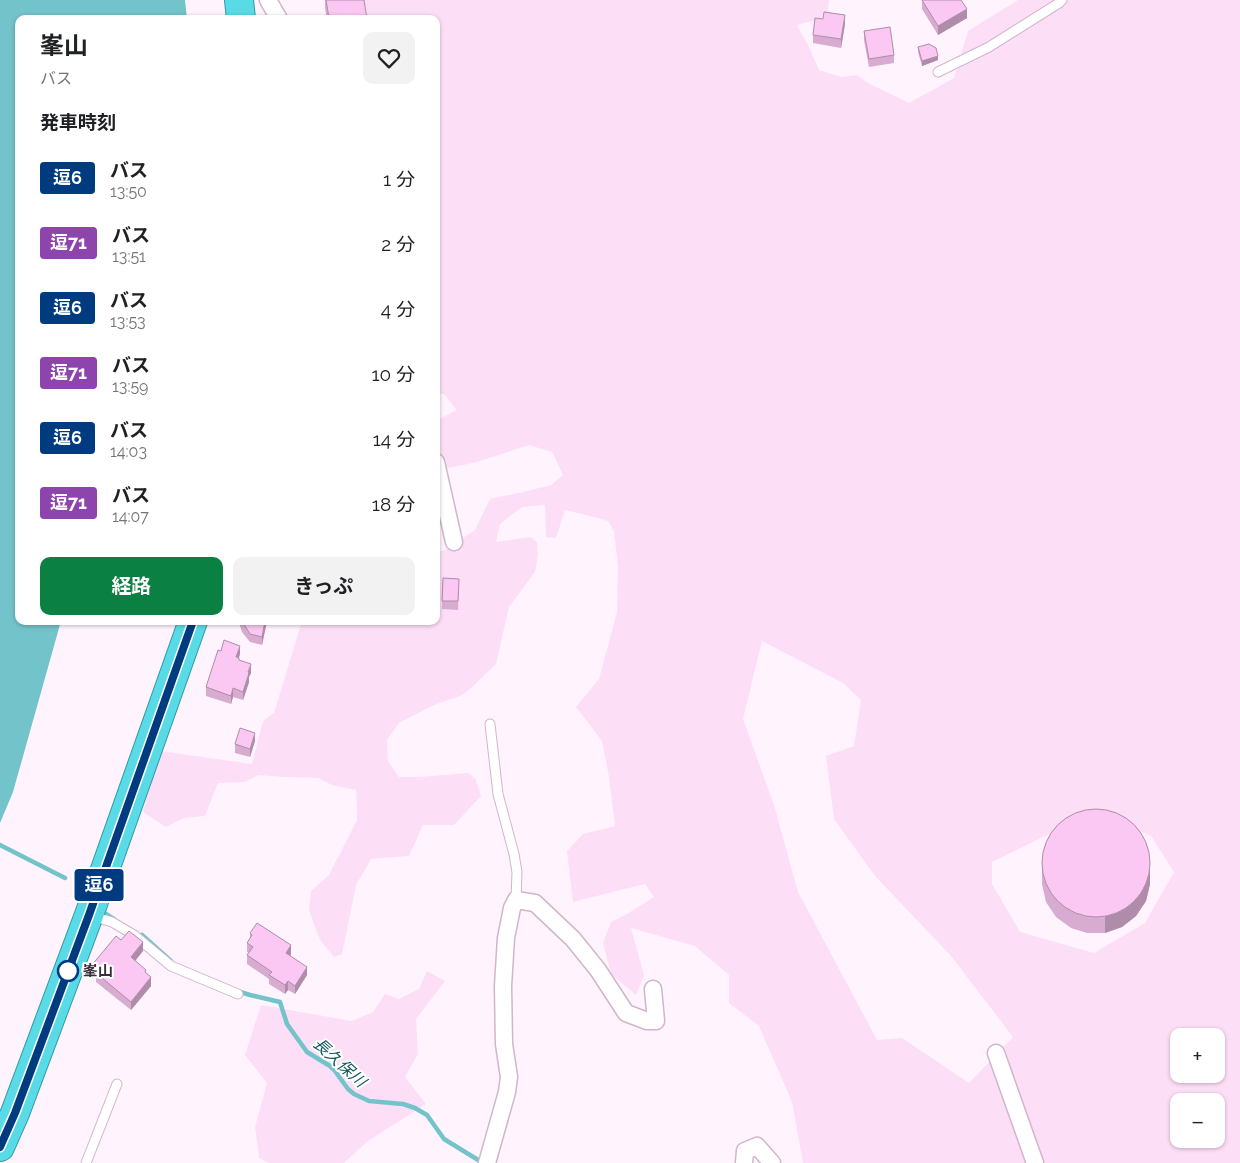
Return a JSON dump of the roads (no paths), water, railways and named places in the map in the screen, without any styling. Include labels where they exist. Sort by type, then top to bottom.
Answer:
[{"type":"highway","points":[[238,0],[240,15]]},
{"type":"highway","points":[[0,1147],[15,1113],[89,915],[192,625]]},
{"type":"street","points":[[268,0],[277,15]]},
{"type":"street","points":[[440,480],[454,542]]},
{"type":"street","points":[[488,1163],[509,1077],[504,1044],[504,986],[506,938],[512,908],[516,900],[535,903],[572,939],[598,970],[626,1013],[647,1021],[656,1020],[653,989]]},
{"type":"street","points":[[996,1053],[1035,1163]]},
{"type":"street","points":[[744,1163],[745,1150],[758,1146],[772,1163]]},
{"type":"lane","points":[[938,72],[989,47],[1062,0]]},
{"type":"lane","points":[[490,724],[498,794],[517,872],[516,900]]},
{"type":"lane","points":[[89,915],[112,922],[134,936],[171,966],[238,994]]},
{"type":"lane","points":[[86,1163],[117,1084]]},
{"type":"water","points":[[0,0],[185,0],[187,15],[15,15],[15,625],[60,625],[13,792],[0,823]]},
{"type":"waterway","name":"長久保川","points":[[0,845],[65,878]]},
{"type":"waterway","name":"長久保川","points":[[101,911],[114,919]]},
{"type":"waterway","name":"長久保川","points":[[142,935],[171,961]]},
{"type":"waterway","name":"長久保川","points":[[237,991],[280,1002],[287,1024],[307,1052],[330,1066],[354,1094],[369,1101],[403,1104],[415,1108],[427,1115],[444,1139],[483,1163]]},
{"type":"place","name":"峯山","points":[[68,971]]}]
